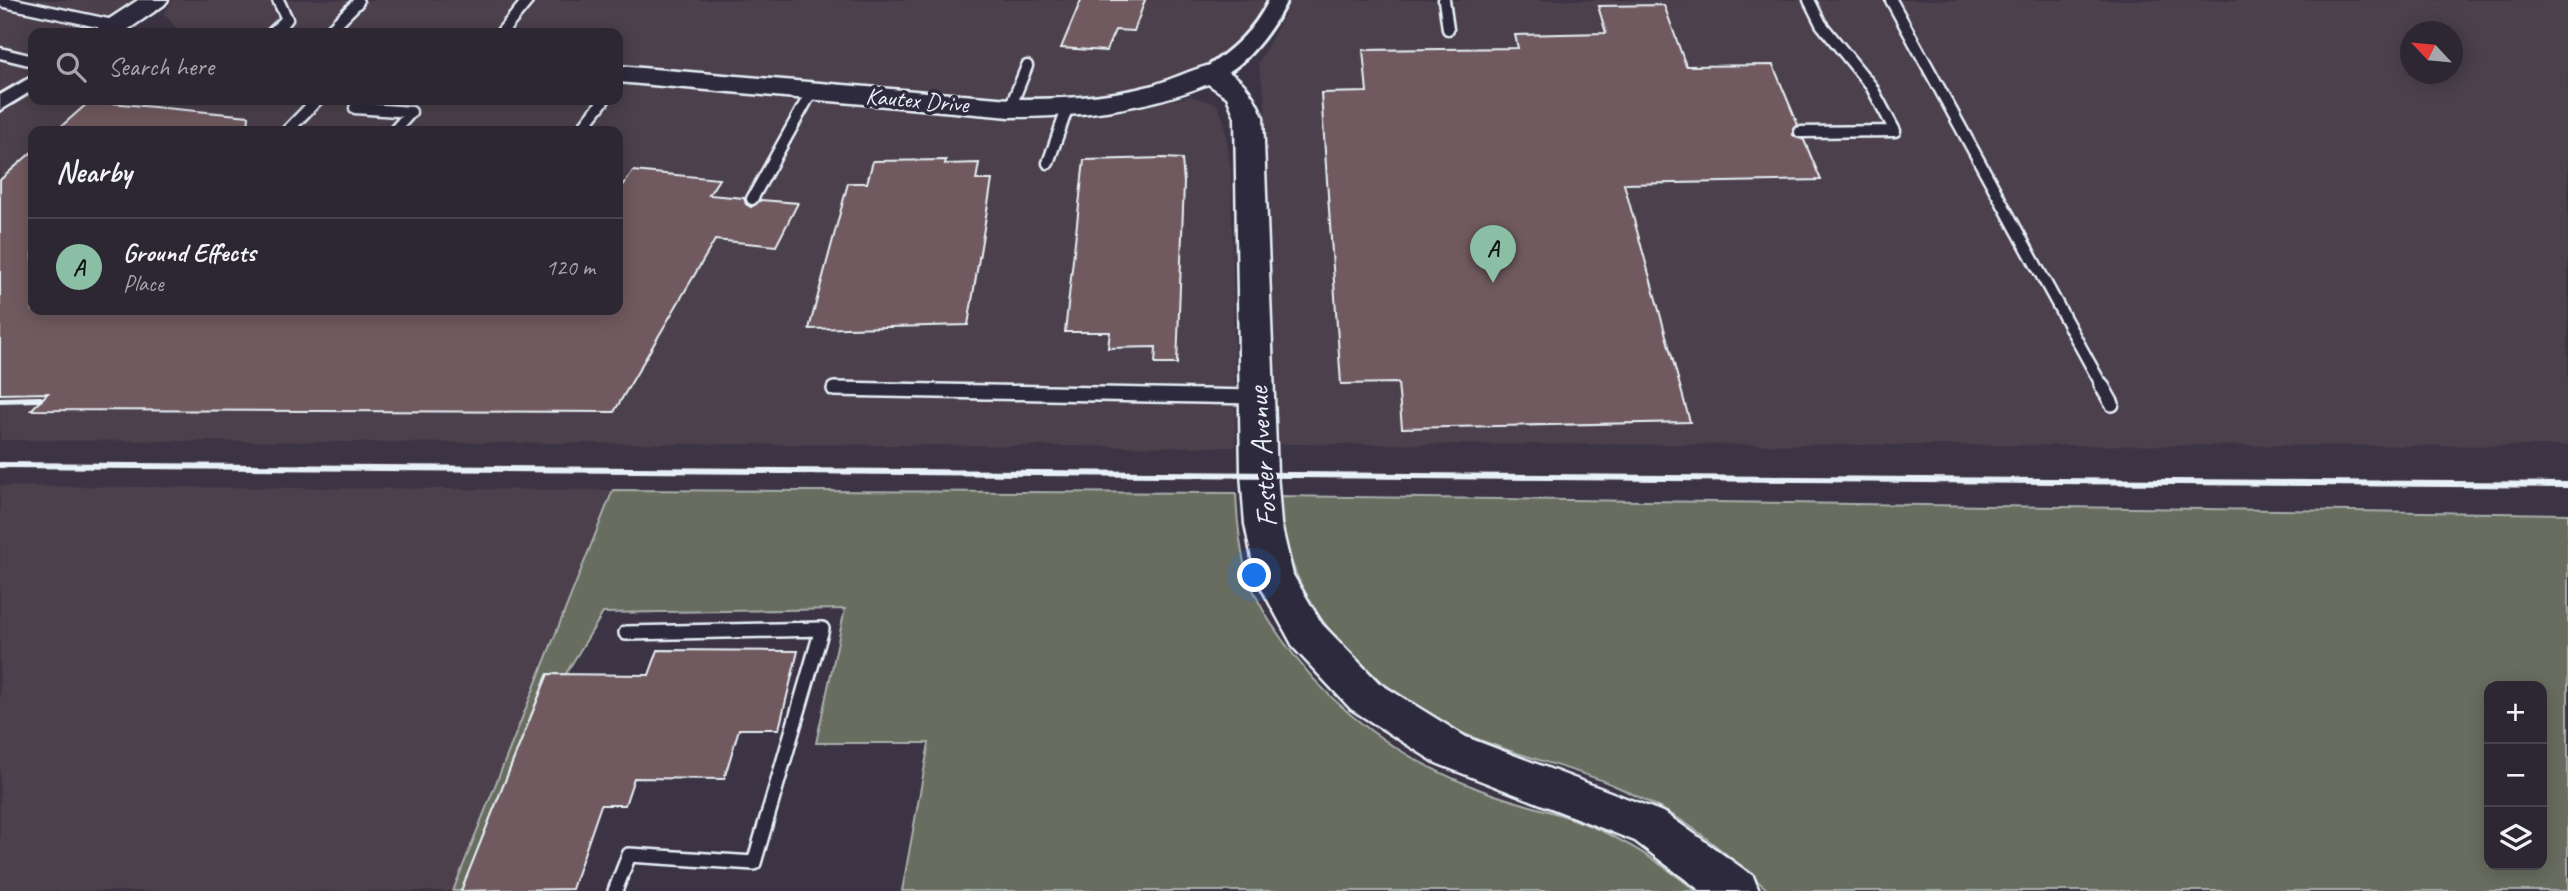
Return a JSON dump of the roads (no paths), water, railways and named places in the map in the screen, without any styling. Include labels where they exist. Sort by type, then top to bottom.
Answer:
[{"type":"street","points":[[121,28],[155,0]]},
{"type":"street","points":[[1211,73],[1246,49],[1269,20],[1278,0]]},
{"type":"street","name":"Kautex Drive","points":[[623,77],[1010,108],[1067,109],[1116,103],[1174,89],[1211,73]]},
{"type":"street","name":"Foster Avenue","points":[[1211,73],[1239,93],[1249,117],[1263,524],[1275,578],[1308,636],[1365,696],[1451,750],[1650,827],[1737,891]]},
{"type":"street","points":[[0,104],[28,85]]},
{"type":"lane","points":[[277,28],[287,19],[278,0]]},
{"type":"lane","points":[[505,28],[528,0]]},
{"type":"lane","points":[[1444,0],[1448,29]]},
{"type":"lane","points":[[1800,132],[1895,131],[1871,86],[1821,24],[1809,0]]},
{"type":"lane","points":[[1891,0],[2112,404]]},
{"type":"lane","points":[[0,1],[105,28]]},
{"type":"lane","points":[[332,28],[358,2]]},
{"type":"lane","points":[[0,53],[28,60]]},
{"type":"lane","points":[[1010,108],[1027,66]]},
{"type":"lane","points":[[752,199],[812,91]]},
{"type":"lane","points":[[292,126],[312,105]]},
{"type":"lane","points":[[358,105],[355,108],[411,112],[398,126]]},
{"type":"lane","points":[[584,126],[600,105]]},
{"type":"lane","points":[[1048,163],[1067,109]]},
{"type":"lane","points":[[834,389],[1258,397]]},
{"type":"lane","points":[[615,891],[629,855],[754,863],[822,629],[626,633]]},
{"type":"railway","points":[[0,400],[40,399]]},
{"type":"railway","points":[[0,465],[2568,485]]},
{"type":"place","name":"Ground Effects","points":[[1493,283]]}]
